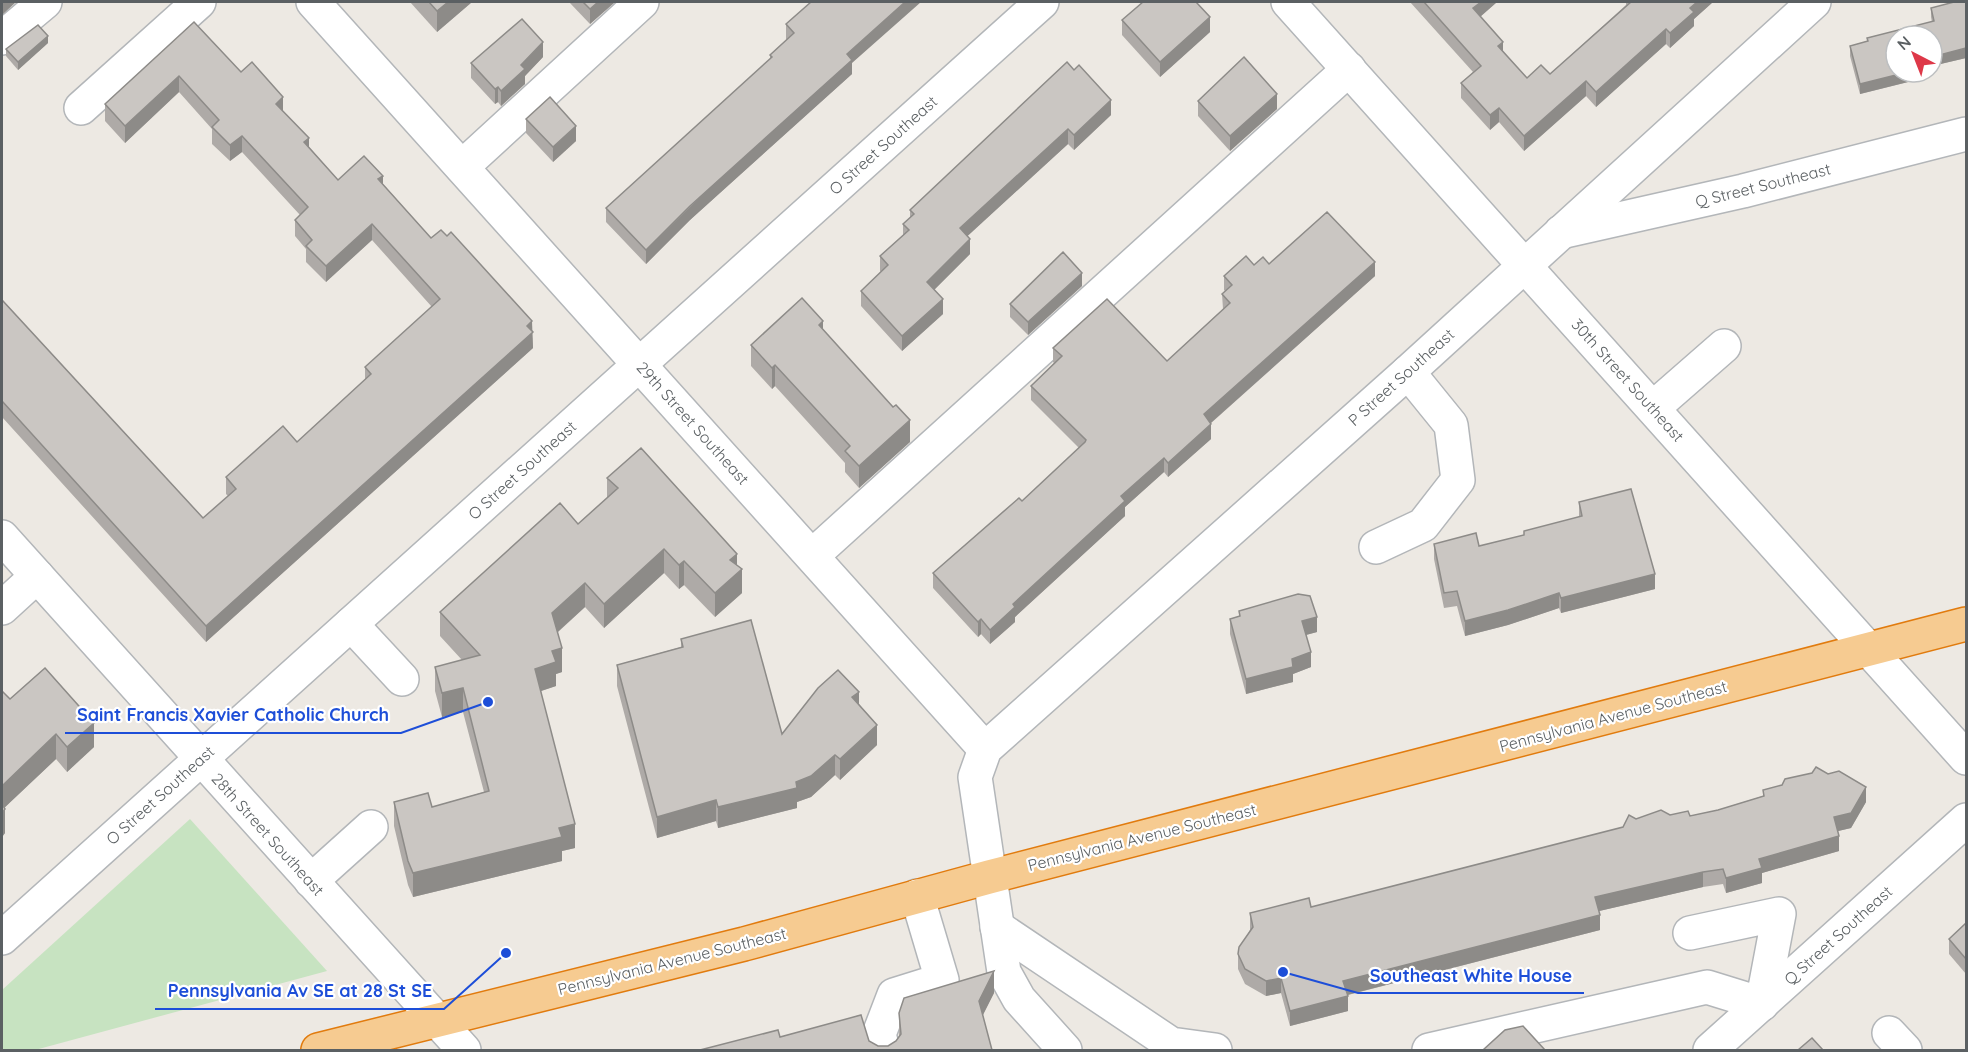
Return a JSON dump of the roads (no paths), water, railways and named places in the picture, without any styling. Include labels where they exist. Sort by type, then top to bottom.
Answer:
[{"type":"highway","name":"Pennsylvania Avenue Southeast","points":[[318,1050],[435,1019],[744,944],[989,877],[1966,624]]},
{"type":"street","points":[[2,38],[45,2]]},
{"type":"street","points":[[81,108],[199,2]]},
{"type":"street","name":"29th Street Southeast","points":[[313,2],[985,749]]},
{"type":"street","points":[[462,167],[642,2]]},
{"type":"street","name":"O Street Southeast","points":[[2,938],[1042,2]]},
{"type":"street","name":"30th Street Southeast","points":[[1288,2],[1966,758]]},
{"type":"street","name":"P Street Southeast","points":[[985,749],[1408,372],[1814,2]]},
{"type":"street","points":[[812,556],[1349,69]]},
{"type":"street","name":"Q Street Southeast","points":[[1560,232],[1743,191],[1966,134]]},
{"type":"street","points":[[1653,408],[1724,346]]},
{"type":"street","points":[[1376,547],[1423,525],[1458,480],[1450,425],[1408,372]]},
{"type":"street","name":"28th Street Southeast","points":[[2,537],[464,1050]]},
{"type":"street","points":[[2,608],[37,576]]},
{"type":"street","points":[[351,624],[402,679]]},
{"type":"street","points":[[985,749],[975,777],[1004,972],[1019,999],[1065,1050]]},
{"type":"street","name":"Q Street Southeast","points":[[1710,1050],[1966,820]]},
{"type":"street","points":[[311,881],[371,827]]},
{"type":"street","points":[[884,1050],[879,1034],[894,996],[942,980],[917,896]]},
{"type":"street","points":[[1429,1050],[1707,987],[1762,1004],[1779,914],[1690,933]]},
{"type":"street","points":[[997,927],[1170,1047],[1215,1050]]},
{"type":"place","name":"Saint Francis Xavier Catholic Church","points":[[488,702]]},
{"type":"place","name":"Pennsylvania Av SE at 28 St SE","points":[[506,953]]},
{"type":"place","name":"Southeast White House","points":[[1283,972]]}]
